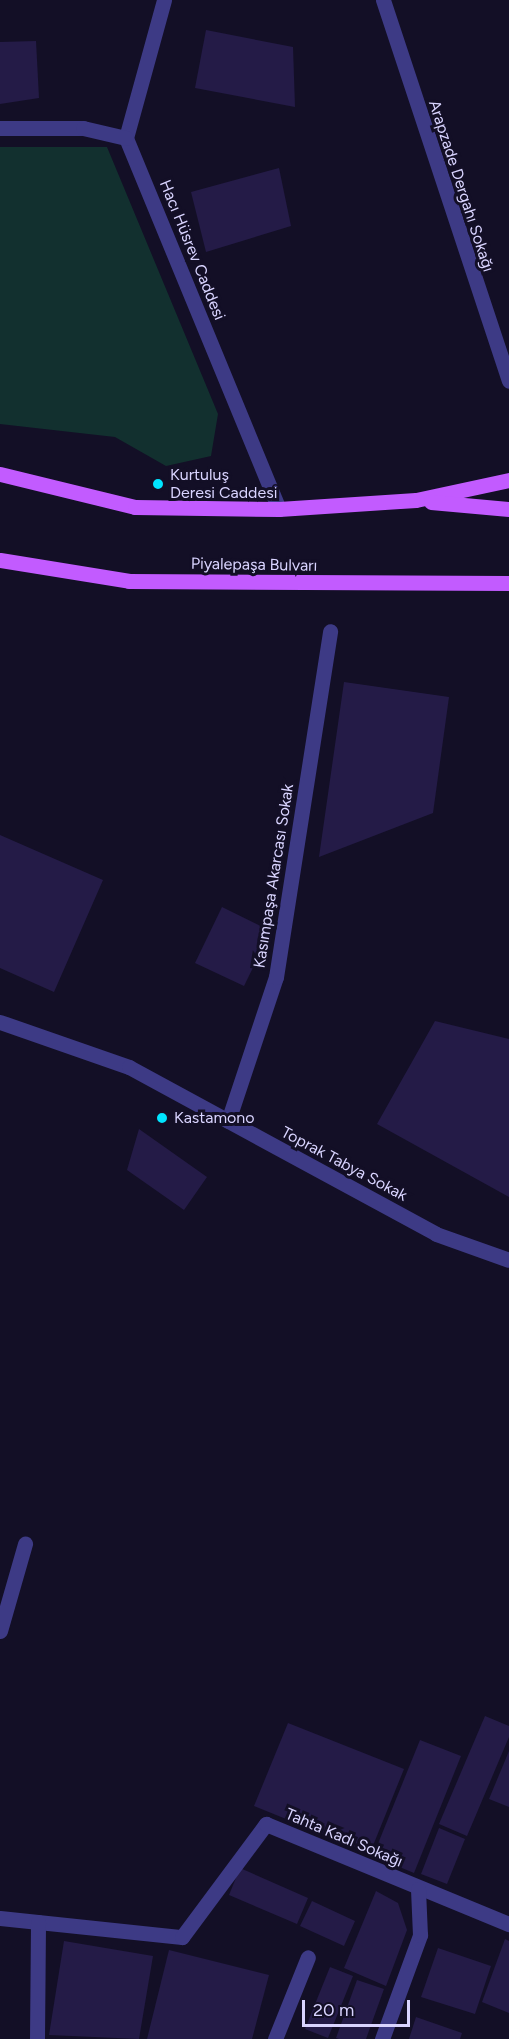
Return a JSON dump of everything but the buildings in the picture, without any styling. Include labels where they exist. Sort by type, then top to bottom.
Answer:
[{"type":"main road","points":[[0,474],[135,507],[279,509],[416,500],[509,480]]},
{"type":"main road","points":[[416,500],[509,509]]},
{"type":"main road","name":"Piyalepaşa Bulvarı","points":[[0,560],[129,582],[509,583]]},
{"type":"street","points":[[0,128],[83,128],[126,138],[164,0]]},
{"type":"street","name":"Arapzade Dergahı Sokağı","points":[[383,0],[509,381]]},
{"type":"street","name":"Hacı Hüsrev Caddesi","points":[[126,138],[279,509]]},
{"type":"street","name":"Kasımpaşa Akarcası Sokak","points":[[228,1121],[276,977],[330,631]]},
{"type":"street","name":"Toprak Tabya Sokak","points":[[0,1022],[129,1068],[436,1234],[509,1260]]},
{"type":"street","points":[[0,1631],[25,1544]]},
{"type":"street","name":"Tahta Kadı Sokağı","points":[[0,1918],[182,1937],[266,1824],[418,1889],[446,1896],[509,1924]]},
{"type":"street","points":[[382,2039],[420,1935],[418,1889]]},
{"type":"street","points":[[37,2039],[38,1922]]},
{"type":"street","points":[[275,2039],[308,1957]]},
{"type":"green space","points":[[0,147],[107,147],[218,414],[211,456],[166,466],[115,437],[0,424]]},
{"type":"place","name":"Kurtuluş Deresi Caddesi","points":[[158,484]]},
{"type":"place","name":"Kastamono","points":[[162,1118]]}]
